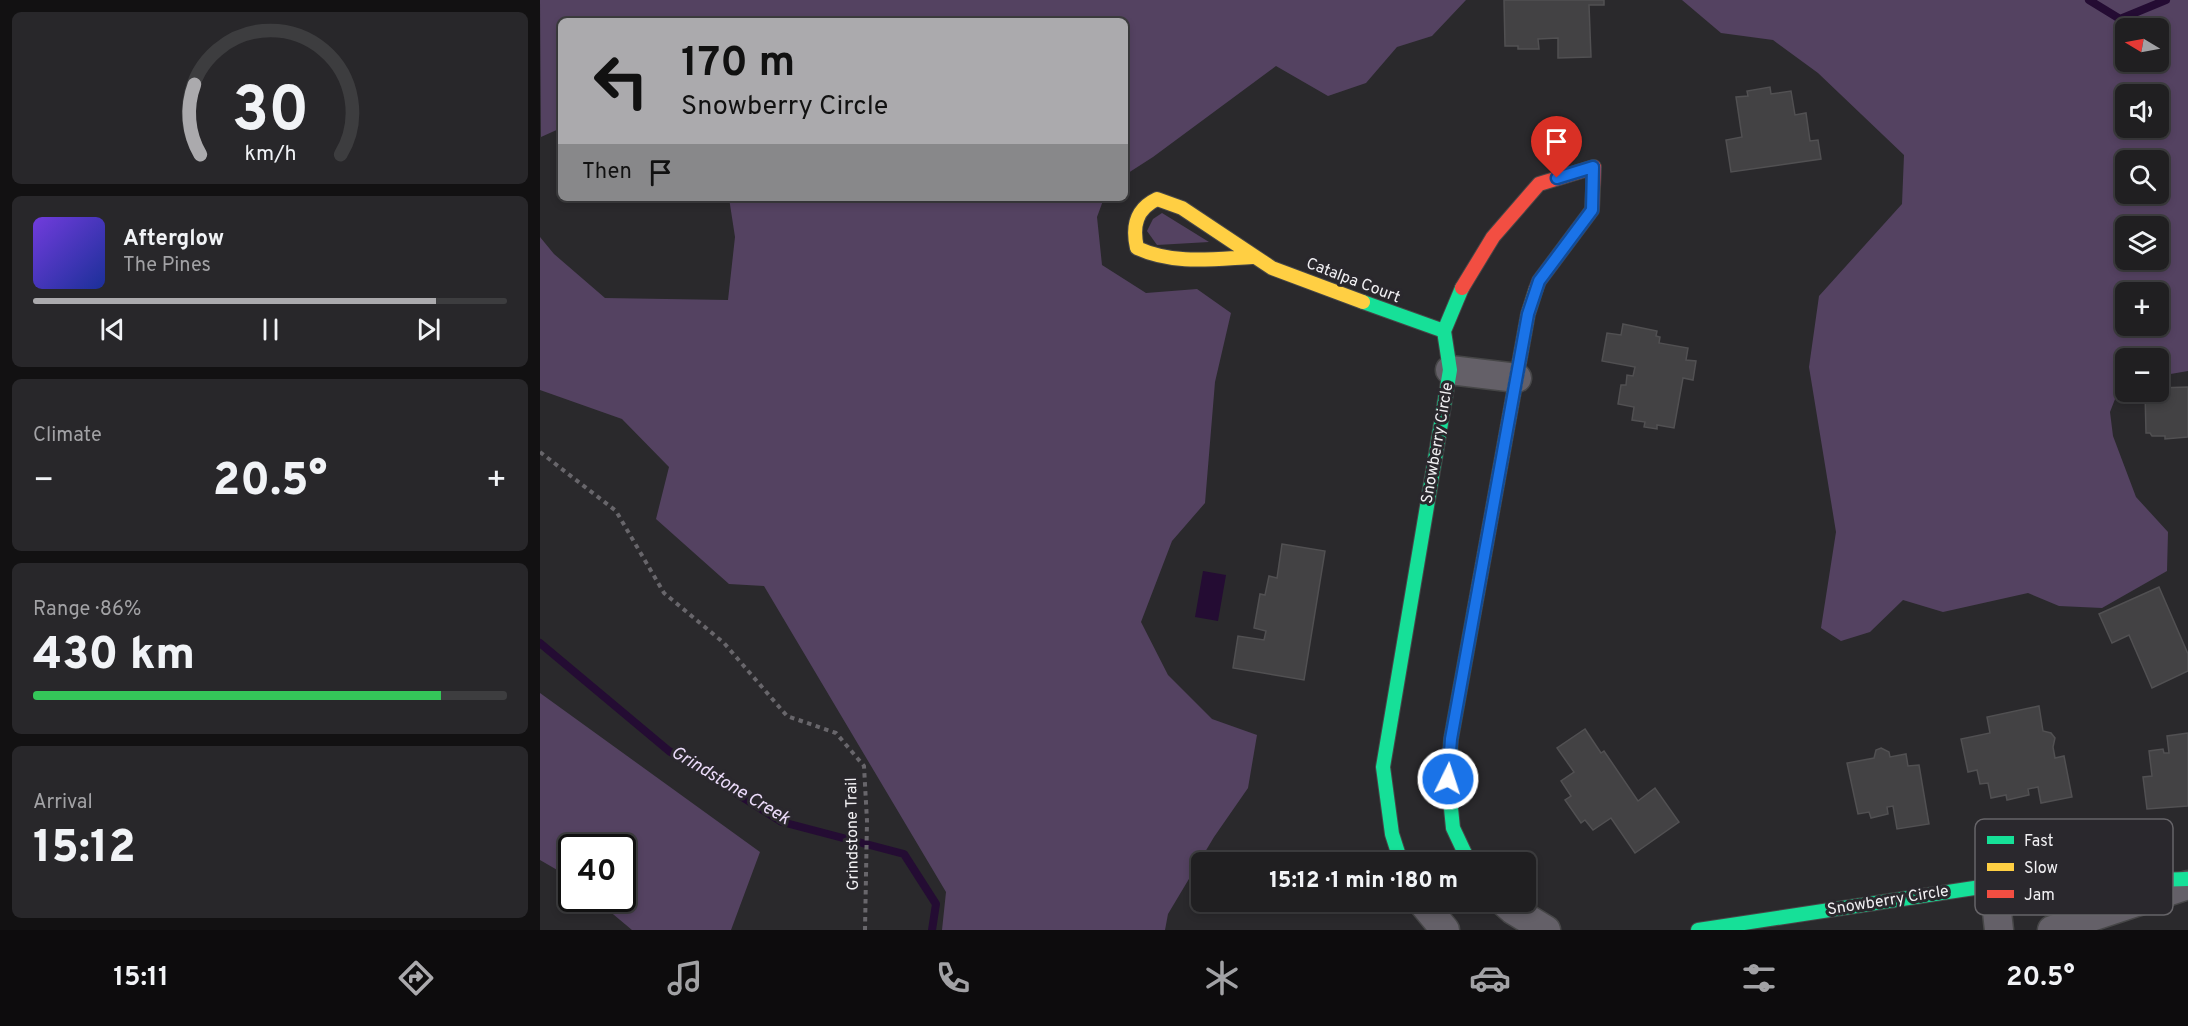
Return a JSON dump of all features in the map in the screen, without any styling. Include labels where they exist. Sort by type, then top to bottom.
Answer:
[{"type":"street","points":[[1444,331],[1464,284],[1493,237],[1539,184],[1593,167],[1592,210],[1539,281],[1528,314],[1451,739],[1448,779],[1453,828],[1464,852]]},
{"type":"street","name":"Catalpa Court","points":[[1252,257],[1185,259],[1152,257],[1137,248],[1133,236],[1136,219],[1145,203],[1157,199],[1182,208],[1225,235],[1252,257],[1272,268],[1392,314],[1444,331]]},
{"type":"street","name":"Snowberry Circle","points":[[1398,852],[1392,834],[1383,767],[1450,370],[1444,331]]},
{"type":"street","points":[[1450,370],[1517,378]]},
{"type":"street","name":"Snowberry Circle","points":[[2173,879],[2188,879]]},
{"type":"street","points":[[2173,890],[2188,885]]},
{"type":"street","name":"Snowberry Circle","points":[[1698,930],[1975,888]]},
{"type":"street","points":[[1430,912],[1445,930]]},
{"type":"street","points":[[1516,912],[1546,930]]},
{"type":"street","points":[[1997,915],[1999,930]]},
{"type":"street","points":[[2052,930],[2097,915]]},
{"type":"path","name":"Grindstone Trail","points":[[540,452],[616,511],[664,593],[724,643],[788,716],[836,733],[864,766],[867,822],[864,930]]},
{"type":"shaded area","points":[[540,0],[1466,0],[1432,36],[1397,47],[1366,83],[1328,96],[1276,66],[1128,173],[1128,18],[558,18],[558,129],[541,137]]},
{"type":"shaded area","points":[[1682,0],[2188,0],[2188,371],[2169,374],[2169,348],[2115,348],[2115,399],[2110,412],[2113,436],[2136,497],[2168,532],[2167,571],[2102,608],[2059,606],[2028,593],[1943,612],[1903,600],[1870,632],[1841,641],[1821,628],[1836,532],[1809,367],[1819,296],[1902,204],[1904,155],[1818,73],[1773,40],[1721,33]]},
{"type":"shaded area","points":[[729,201],[1103,201],[1097,217],[1102,265],[1146,293],[1197,289],[1231,313],[1215,382],[1205,503],[1172,541],[1141,622],[1168,675],[1212,719],[1257,735],[1248,788],[1205,852],[1191,852],[1191,876],[1168,914],[1165,930],[942,930],[946,892],[764,586],[729,584],[656,519],[669,467],[622,419],[540,390],[540,237],[554,254],[605,298],[728,300],[735,237]]},
{"type":"shaded area","points":[[1162,213],[1209,242],[1157,245],[1147,231],[1153,219]]},
{"type":"shaded area","points":[[1203,571],[1226,575],[1218,621],[1195,617]]},
{"type":"shaded area","points":[[540,693],[760,852],[731,930],[632,930],[611,912],[636,912],[636,834],[558,834],[558,870],[540,860]]},
{"type":"building","points":[[1504,0],[1604,0],[1604,5],[1589,5],[1591,57],[1558,58],[1558,38],[1538,39],[1539,49],[1518,49],[1518,46],[1505,46]]},
{"type":"building","points":[[1770,87],[1771,94],[1791,91],[1795,115],[1806,113],[1810,141],[1818,140],[1821,159],[1731,172],[1726,140],[1742,137],[1736,97],[1748,96],[1747,91]]},
{"type":"building","points":[[1623,324],[1657,331],[1656,336],[1660,337],[1659,343],[1688,348],[1686,360],[1696,361],[1693,380],[1683,378],[1674,428],[1657,425],[1657,429],[1644,427],[1645,422],[1632,420],[1634,407],[1618,404],[1621,385],[1626,385],[1627,375],[1633,376],[1635,367],[1602,361],[1607,333],[1621,335]]},
{"type":"building","points":[[2188,387],[2188,437],[2165,439],[2165,436],[2152,436],[2146,433],[2145,402],[2169,402],[2169,388]]},
{"type":"building","points":[[1282,544],[1325,551],[1304,680],[1233,668],[1238,636],[1264,640],[1266,631],[1254,628],[1260,594],[1265,595],[1269,576],[1277,578]]},
{"type":"building","points":[[2159,587],[2188,654],[2188,671],[2152,688],[2129,635],[2112,643],[2099,614]]},
{"type":"building","points":[[2039,706],[2043,731],[2051,733],[2055,738],[2053,747],[2055,758],[2064,756],[2072,797],[2041,803],[2038,787],[2028,789],[2029,795],[2007,800],[2006,795],[1991,798],[1988,783],[1980,784],[1977,770],[1968,772],[1961,739],[1990,733],[1987,717]]},
{"type":"building","points":[[1585,729],[1601,753],[1604,751],[1638,801],[1655,788],[1679,822],[1635,853],[1611,818],[1593,830],[1585,820],[1581,823],[1565,800],[1571,796],[1561,781],[1574,772],[1557,748]]},
{"type":"building","points":[[2188,733],[2188,806],[2147,809],[2143,777],[2152,776],[2149,751],[2163,749],[2164,753],[2169,753],[2167,736]]},
{"type":"building","points":[[1881,748],[1889,752],[1890,757],[1906,754],[1908,766],[1919,765],[1929,824],[1897,829],[1893,806],[1887,807],[1888,814],[1871,818],[1869,812],[1858,814],[1847,763],[1874,758],[1876,750]]},
{"type":"waterway","points":[[2089,0],[2120,19],[2166,0]]},
{"type":"waterway","name":"Grindstone Creek","points":[[540,643],[669,751],[782,822],[904,854],[936,904],[932,930]]},
{"type":"traffic: fast","points":[[1398,852],[1392,834],[1383,767],[1450,370],[1444,331],[1462,288]]},
{"type":"traffic: fast","points":[[1363,302],[1444,331]]},
{"type":"traffic: fast","points":[[1464,852],[1453,828],[1448,779],[1451,739],[1474,612]]},
{"type":"traffic: fast","points":[[2173,879],[2188,879]]},
{"type":"traffic: fast","points":[[1698,930],[1975,888]]},
{"type":"traffic: slow","points":[[1252,257],[1194,260],[1151,253],[1137,248],[1135,232],[1137,219],[1144,208],[1157,199],[1182,208],[1272,268],[1363,302]]},
{"type":"traffic: slow","points":[[1474,612],[1528,314],[1536,289]]},
{"type":"traffic: jam","points":[[1462,288],[1493,237],[1539,184],[1594,167],[1592,210],[1539,281],[1536,289]]},
{"type":"route","points":[[1448,779],[1451,739],[1528,314],[1539,281],[1592,210],[1593,167],[1557,178]]}]
